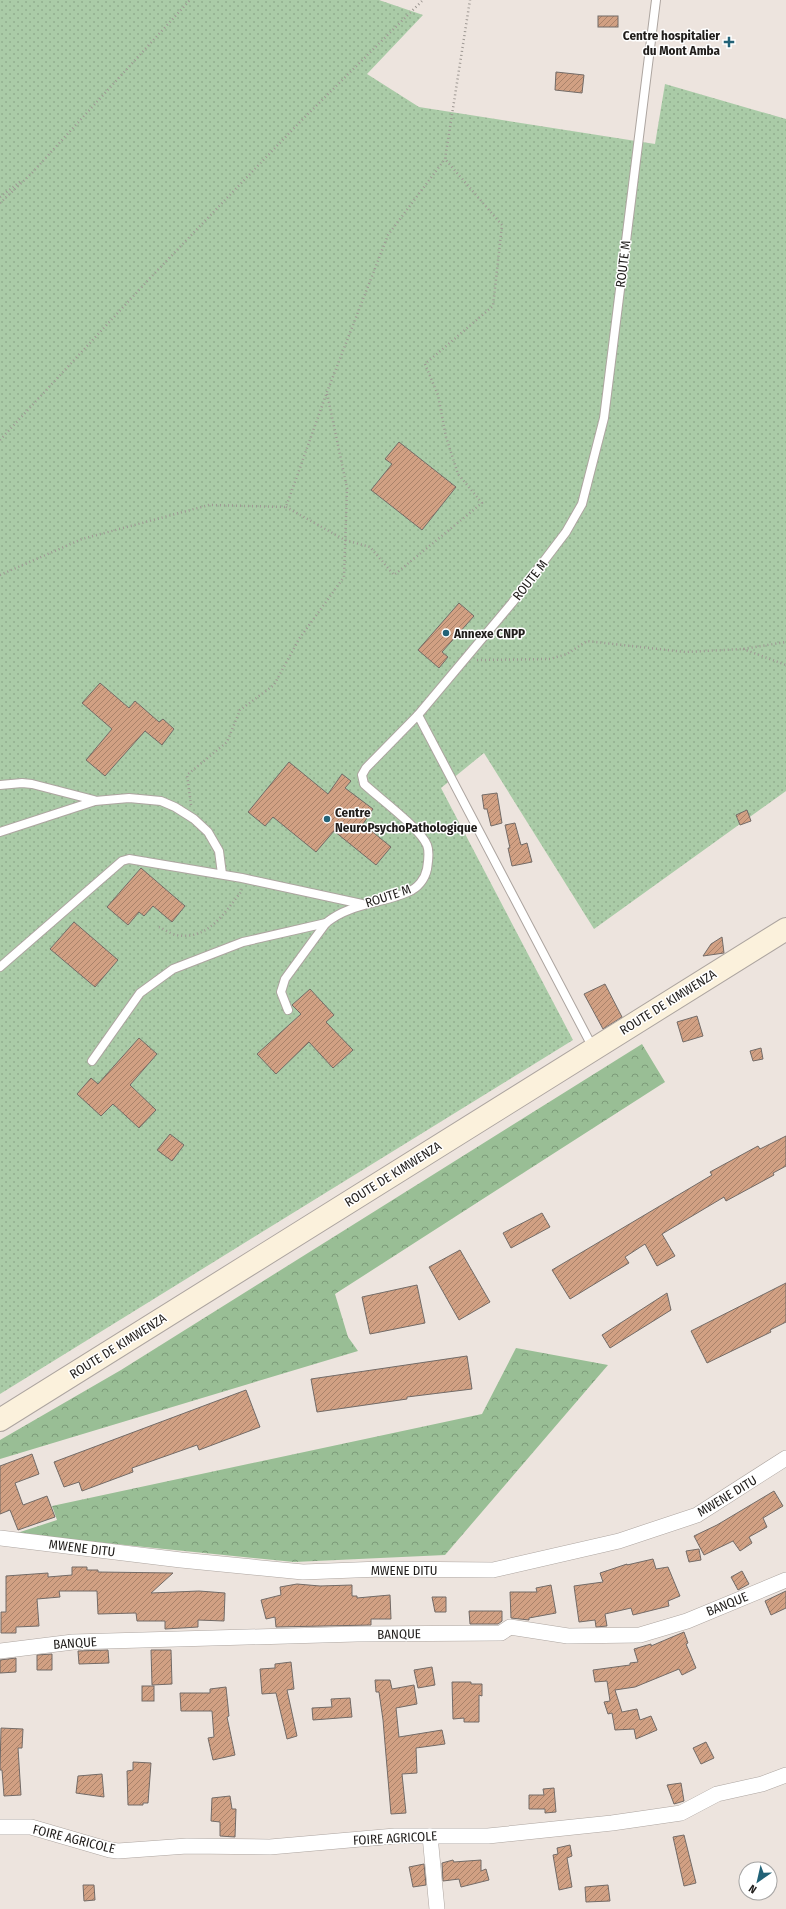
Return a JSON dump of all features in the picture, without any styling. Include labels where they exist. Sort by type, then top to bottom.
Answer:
[{"type":"street","name":"ROUTE DE KIMWENZA","points":[[0,1420],[786,929]]},
{"type":"street","name":"MWENE DITU","points":[[0,1538],[181,1560],[303,1572],[381,1569],[493,1570],[619,1541],[697,1515],[786,1458]]},
{"type":"street","name":"BANQUE","points":[[0,1651],[73,1642],[357,1634],[501,1633],[510,1627],[568,1636],[640,1635],[687,1621],[786,1580]]},
{"type":"street","name":"FOIRE AGRICOLE","points":[[0,1827],[31,1827],[118,1851],[187,1846],[270,1847],[395,1836],[488,1836],[612,1823],[681,1812],[716,1794],[762,1784],[786,1776]]},
{"type":"street","points":[[430,1836],[437,1909]]},
{"type":"lane","name":"ROUTE M","points":[[288,1010],[281,992],[285,979],[326,923],[332,918],[362,904],[408,892],[418,886],[426,876],[428,862],[427,846],[421,835],[364,784],[362,776],[366,768],[418,715],[512,603],[574,522],[582,504],[604,418],[656,0]]},
{"type":"lane","points":[[418,715],[593,1049]]},
{"type":"lane","points":[[0,785],[22,783],[32,784],[95,801]]},
{"type":"lane","points":[[0,832],[95,801],[129,798],[161,801],[175,807],[194,819],[208,832],[219,851],[222,874]]},
{"type":"lane","points":[[0,967],[122,861],[129,859],[222,874],[362,904]]},
{"type":"lane","points":[[92,1061],[140,993],[173,969],[243,942],[326,923]]},
{"type":"path","points":[[0,203],[31,174],[190,0]]},
{"type":"path","points":[[0,440],[152,276],[295,127],[423,0]]},
{"type":"path","points":[[286,507],[327,392],[388,235],[445,159],[470,0]]},
{"type":"path","points":[[0,575],[82,539],[209,505],[286,507],[345,540],[370,547],[394,575],[482,503],[458,474],[446,436],[438,395],[425,364],[493,306],[502,225],[445,159]]},
{"type":"path","points":[[0,197],[31,174]]},
{"type":"path","points":[[194,819],[187,775],[227,742],[240,710],[274,685],[299,639],[344,577],[347,488],[327,392]]},
{"type":"path","points":[[464,660],[550,659],[567,654],[587,641],[685,652],[743,649],[786,642]]},
{"type":"path","points":[[743,649],[786,665]]},
{"type":"path","points":[[159,927],[176,935],[207,931],[241,892],[242,878]]},
{"type":"green space","points":[[0,0],[379,0],[423,15],[367,74],[419,107],[655,144],[665,84],[786,119],[786,791],[594,929],[484,753],[441,788],[573,1040],[0,1394]]},
{"type":"green space","points":[[642,1044],[665,1082],[335,1294],[348,1337],[358,1351],[0,1459],[0,1440],[121,1370]]},
{"type":"green space","points":[[516,1348],[608,1365],[445,1555],[294,1562],[46,1537],[0,1534],[0,1530],[1,1533],[14,1534],[57,1520],[52,1506],[482,1414]]},
{"type":"building","points":[[598,16],[618,16],[618,27],[598,27]]},
{"type":"building","points":[[556,72],[584,75],[582,93],[555,90]]},
{"type":"building","points":[[399,442],[456,487],[422,530],[371,490],[392,464],[385,459]]},
{"type":"building","name":"Annexe CNPP","points":[[459,603],[474,616],[442,652],[448,657],[439,668],[418,650]]},
{"type":"building","points":[[100,683],[129,708],[135,701],[159,722],[163,719],[174,729],[162,745],[145,731],[105,776],[86,760],[112,729],[82,703]]},
{"type":"building","name":"Centre NeuroPsychoPathologique","points":[[289,762],[328,794],[342,774],[351,781],[345,788],[373,809],[363,824],[391,847],[376,865],[334,831],[316,852],[273,817],[265,826],[248,812]]},
{"type":"building","points":[[497,793],[502,823],[491,826],[487,809],[484,809],[482,795]]},
{"type":"building","points":[[747,810],[751,821],[740,825],[736,815]]},
{"type":"building","points":[[515,823],[521,845],[527,843],[532,862],[512,866],[505,825]]},
{"type":"building","points":[[141,868],[185,906],[172,922],[153,906],[144,916],[139,912],[128,925],[107,907]]},
{"type":"building","points":[[74,922],[118,960],[95,987],[50,949]]},
{"type":"building","points":[[722,937],[724,953],[703,956],[711,944]]},
{"type":"building","points":[[605,984],[622,1017],[603,1029],[584,994]]},
{"type":"building","points":[[310,989],[334,1015],[326,1022],[353,1050],[333,1068],[309,1042],[276,1074],[257,1054],[301,1014],[292,1005]]},
{"type":"building","points":[[697,1016],[703,1036],[683,1042],[677,1022]]},
{"type":"building","points":[[139,1038],[157,1054],[130,1085],[156,1110],[139,1128],[113,1104],[101,1116],[77,1094],[91,1078],[98,1084]]},
{"type":"building","points":[[761,1048],[763,1059],[753,1061],[750,1051]]},
{"type":"building","points":[[170,1134],[184,1145],[172,1161],[157,1150]]},
{"type":"building","points":[[786,1136],[786,1166],[773,1173],[774,1175],[726,1201],[724,1197],[662,1234],[675,1256],[657,1266],[645,1244],[625,1257],[629,1263],[570,1299],[552,1270],[712,1175],[710,1172],[758,1146],[760,1149]]},
{"type":"building","points":[[542,1213],[550,1227],[511,1248],[503,1233]]},
{"type":"building","points":[[460,1250],[490,1302],[459,1320],[429,1267]]},
{"type":"building","points":[[786,1283],[786,1322],[770,1330],[771,1332],[707,1363],[691,1331]]},
{"type":"building","points":[[417,1285],[425,1323],[370,1334],[362,1297]]},
{"type":"building","points":[[667,1293],[671,1310],[610,1348],[602,1335]]},
{"type":"building","points":[[467,1356],[472,1389],[407,1397],[407,1399],[317,1412],[311,1379]]},
{"type":"building","points":[[246,1390],[260,1427],[199,1450],[197,1445],[132,1468],[133,1472],[82,1491],[79,1482],[64,1487],[54,1462]]},
{"type":"building","points":[[32,1454],[39,1474],[15,1483],[23,1505],[47,1496],[55,1517],[18,1530],[10,1510],[0,1514],[0,1466]]},
{"type":"building","points":[[774,1491],[783,1506],[763,1518],[767,1527],[749,1537],[752,1543],[740,1551],[733,1541],[704,1555],[694,1536],[717,1525]]},
{"type":"building","points":[[699,1549],[701,1560],[689,1562],[686,1551]]},
{"type":"building","points":[[653,1559],[656,1569],[668,1567],[680,1596],[668,1601],[669,1606],[633,1615],[631,1608],[605,1614],[607,1626],[596,1627],[595,1620],[579,1622],[574,1586],[603,1582],[600,1573],[627,1564]]},
{"type":"building","points":[[72,1567],[87,1567],[87,1570],[98,1570],[98,1572],[173,1573],[151,1593],[199,1591],[225,1593],[224,1621],[198,1620],[198,1627],[165,1629],[165,1621],[137,1621],[136,1613],[98,1614],[97,1591],[59,1591],[60,1597],[37,1599],[39,1626],[16,1627],[16,1633],[1,1633],[1,1612],[6,1612],[6,1576],[48,1573],[48,1577],[72,1575]]},
{"type":"building","points":[[742,1571],[749,1584],[738,1590],[731,1577]]},
{"type":"building","points":[[297,1584],[320,1586],[352,1585],[352,1596],[357,1596],[357,1598],[390,1595],[391,1619],[371,1619],[371,1625],[276,1627],[275,1617],[266,1619],[261,1600],[281,1595],[280,1587]]},
{"type":"building","points":[[551,1585],[556,1613],[529,1618],[529,1620],[511,1618],[510,1592],[537,1592],[536,1588]]},
{"type":"building","points":[[786,1591],[786,1608],[771,1615],[765,1601]]},
{"type":"building","points":[[432,1597],[446,1597],[446,1612],[435,1612]]},
{"type":"building","points":[[469,1611],[502,1611],[502,1621],[498,1624],[470,1624]]},
{"type":"building","points":[[684,1632],[688,1643],[686,1644],[696,1668],[682,1675],[679,1669],[635,1687],[615,1690],[622,1712],[637,1709],[640,1720],[651,1716],[657,1730],[636,1739],[634,1729],[615,1730],[612,1713],[608,1714],[604,1702],[610,1701],[607,1681],[595,1682],[593,1670],[630,1665],[630,1663],[638,1662],[634,1649],[651,1644],[651,1646]]},
{"type":"building","points":[[108,1650],[109,1663],[79,1664],[78,1651]]},
{"type":"building","points":[[151,1650],[171,1650],[172,1684],[152,1685]]},
{"type":"building","points":[[52,1654],[52,1670],[37,1670],[37,1655]]},
{"type":"building","points":[[16,1658],[16,1672],[0,1673],[0,1660]]},
{"type":"building","points":[[291,1662],[294,1689],[287,1690],[297,1736],[287,1739],[276,1693],[262,1694],[260,1669],[275,1668],[275,1664]]},
{"type":"building","points":[[432,1667],[435,1685],[418,1688],[414,1670]]},
{"type":"building","points":[[375,1680],[390,1680],[392,1689],[414,1685],[417,1704],[396,1708],[399,1737],[442,1730],[445,1744],[416,1748],[417,1773],[402,1774],[406,1813],[391,1814],[383,1720],[379,1692],[376,1692]]},
{"type":"building","points":[[452,1682],[471,1682],[471,1684],[482,1684],[482,1696],[479,1695],[479,1722],[464,1722],[464,1718],[453,1719]]},
{"type":"building","points":[[142,1686],[154,1686],[154,1701],[142,1701]]},
{"type":"building","points":[[226,1687],[229,1716],[227,1717],[235,1755],[213,1760],[208,1738],[214,1737],[212,1711],[181,1711],[180,1693],[210,1693],[210,1689]]},
{"type":"building","points":[[350,1698],[352,1717],[313,1720],[312,1708],[332,1707],[331,1699]]},
{"type":"building","points":[[1,1728],[23,1729],[22,1748],[18,1748],[21,1795],[4,1796],[2,1770],[0,1770]]},
{"type":"building","points":[[706,1742],[714,1758],[701,1764],[693,1748]]},
{"type":"building","points":[[133,1762],[151,1763],[148,1803],[143,1803],[143,1805],[128,1805],[127,1771],[133,1770]]},
{"type":"building","points":[[102,1774],[104,1797],[76,1793],[78,1776]]},
{"type":"building","points":[[681,1783],[684,1801],[674,1804],[667,1785]]},
{"type":"building","points":[[554,1788],[556,1812],[545,1813],[545,1809],[529,1809],[529,1795],[544,1795],[543,1789]]},
{"type":"building","points":[[230,1796],[232,1809],[236,1809],[235,1837],[220,1836],[220,1822],[211,1821],[212,1798]]},
{"type":"building","points":[[684,1835],[696,1883],[684,1886],[673,1837]]},
{"type":"building","points":[[570,1845],[572,1856],[567,1858],[572,1887],[559,1890],[553,1855],[558,1854],[557,1848]]},
{"type":"building","points":[[453,1860],[454,1862],[481,1860],[481,1871],[486,1869],[489,1880],[461,1887],[459,1879],[443,1881],[442,1863]]},
{"type":"building","points":[[424,1864],[426,1885],[413,1887],[409,1867]]},
{"type":"building","points":[[83,1885],[94,1885],[95,1900],[84,1901]]},
{"type":"building","points":[[608,1885],[610,1901],[586,1902],[585,1887]]},
{"type":"place","name":"Centre hospitalier du Mont Amba","points":[[729,42]]},
{"type":"place","name":"Annexe CNPP","points":[[446,633]]},
{"type":"place","name":"Centre NeuroPsychoPathologique","points":[[327,819]]}]
